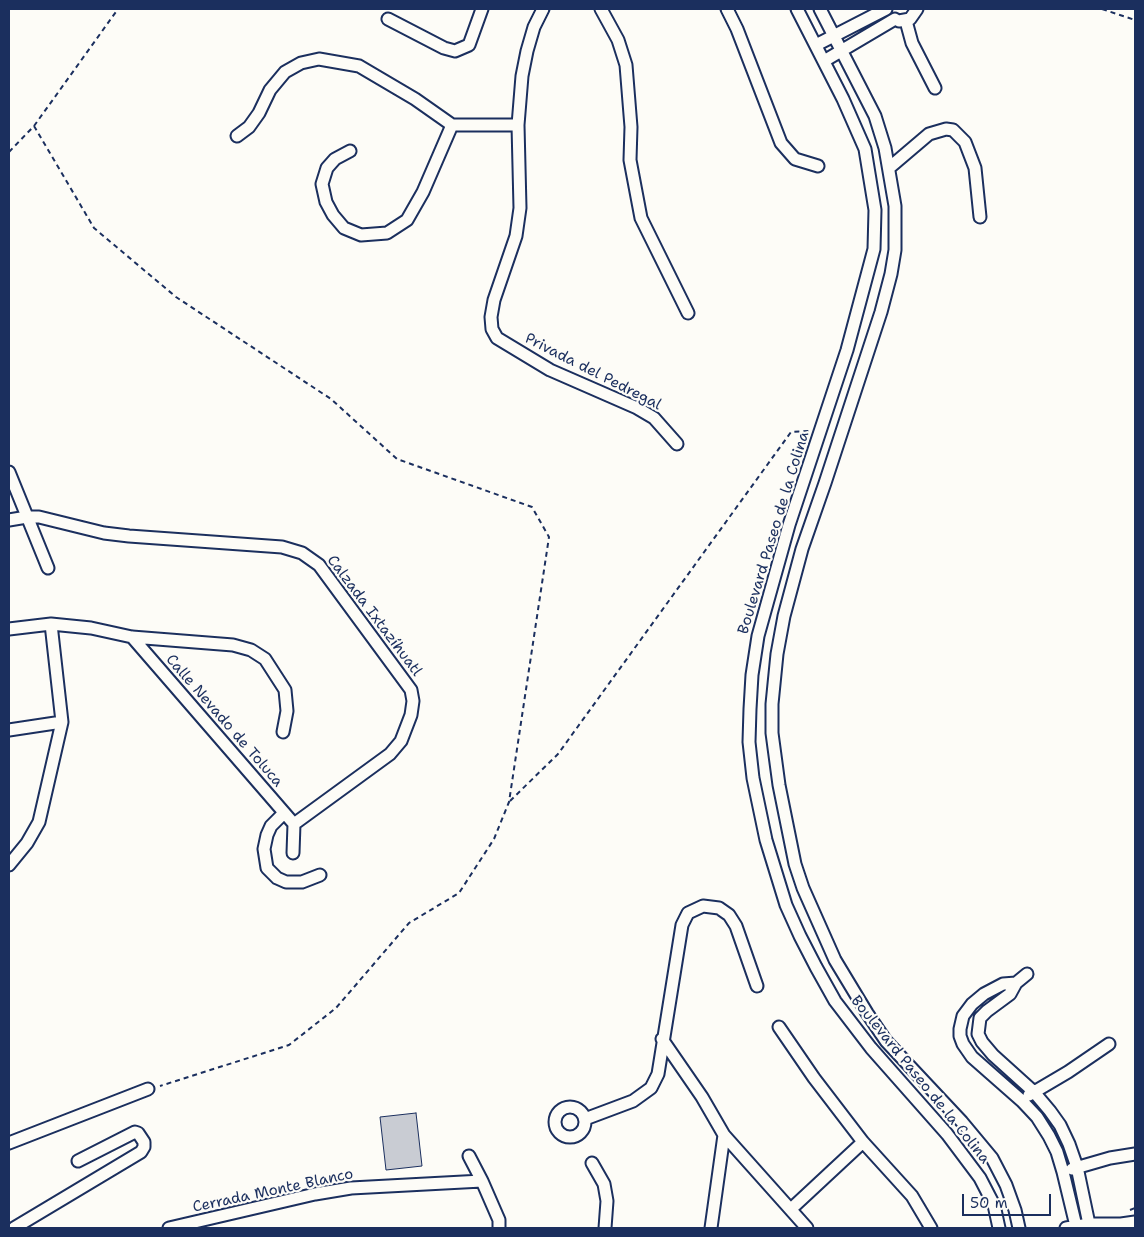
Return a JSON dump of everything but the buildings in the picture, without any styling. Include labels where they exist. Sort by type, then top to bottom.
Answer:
[{"type":"street","points":[[388,18],[444,48],[455,51],[469,45],[482,9]]},
{"type":"street","name":"Privada del Pedregal","points":[[543,9],[534,27],[522,76],[518,125],[520,208],[516,236],[494,300],[491,317],[492,329],[497,338],[550,370],[637,408],[654,418],[677,444]]},
{"type":"street","points":[[601,9],[618,40],[626,65],[631,127],[630,160],[641,218],[688,312]]},
{"type":"street","points":[[727,9],[737,29],[781,143],[795,159],[818,166]]},
{"type":"street","name":"Boulevard Paseo de la Colina","points":[[797,9],[843,98],[865,149],[875,210],[875,233],[874,249],[856,321],[766,604],[756,645],[752,675],[749,742],[753,778],[766,840],[786,905],[836,1001],[871,1048],[947,1134],[980,1178],[994,1205],[999,1228]]},
{"type":"street","name":"Boulevard Paseo de la Colina","points":[[820,9],[875,116],[885,148],[895,206],[895,250],[881,312],[802,549],[789,595],[777,654],[772,704],[774,758],[789,842],[803,888],[843,974],[886,1041],[962,1122],[992,1158],[1016,1210],[1019,1228]]},
{"type":"street","points":[[816,45],[894,14],[914,16],[917,9]]},
{"type":"street","points":[[824,61],[842,51],[894,14]]},
{"type":"street","points":[[894,14],[912,43],[935,88]]},
{"type":"street","points":[[237,136],[249,127],[270,90],[285,72],[300,62],[319,59],[359,66],[415,99],[452,125],[518,125]]},
{"type":"street","points":[[350,151],[335,159],[327,168],[322,184],[326,202],[333,215],[344,228],[361,234],[387,233],[407,220],[422,192],[452,125]]},
{"type":"street","points":[[889,168],[929,134],[946,129],[953,130],[964,142],[975,168],[980,217]]},
{"type":"street","points":[[9,472],[48,568]]},
{"type":"street","name":"Calzada Ixtazíhuatl","points":[[9,520],[39,517],[95,531],[128,536],[282,547],[302,553],[319,564],[411,690],[413,701],[411,715],[401,741],[390,754],[294,824]]},
{"type":"street","points":[[9,629],[52,624],[91,628],[132,637],[233,645],[250,650],[265,659],[285,690],[287,711],[283,732]]},
{"type":"street","points":[[9,865],[28,843],[39,822],[62,722],[52,624]]},
{"type":"street","name":"Calle Nevado de Toluca","points":[[132,637],[294,824]]},
{"type":"street","points":[[9,730],[62,722]]},
{"type":"street","points":[[284,813],[271,826],[267,836],[264,849],[267,868],[276,878],[286,882],[302,882],[320,875]]},
{"type":"street","points":[[293,853],[294,824]]},
{"type":"street","points":[[585,1118],[633,1101],[651,1088],[658,1074],[662,1039],[682,925],[688,913],[703,906],[719,908],[729,915],[736,926],[757,986]]},
{"type":"street","points":[[796,927],[817,920]]},
{"type":"street","points":[[1027,974],[1016,983],[1010,994],[980,1018],[978,1034],[992,1055],[1034,1092],[1060,1126],[1077,1167],[1089,1224]]},
{"type":"street","points":[[1016,983],[1003,984],[984,994],[972,1004],[963,1016],[960,1029],[963,1044],[972,1057],[1022,1101],[1049,1136],[1057,1152],[1063,1172],[1071,1227],[1089,1224],[1135,1222]]},
{"type":"street","points":[[779,1027],[814,1078],[863,1142],[912,1196],[931,1228]]},
{"type":"street","points":[[662,1039],[702,1097],[724,1135],[807,1228]]},
{"type":"street","points":[[1022,1101],[1109,1044]]},
{"type":"street","points":[[9,1143],[148,1090]]},
{"type":"street","points":[[14,1228],[141,1152],[144,1142],[138,1133],[134,1132],[78,1161]]},
{"type":"street","points":[[711,1228],[724,1135]]},
{"type":"street","points":[[791,1209],[863,1142]]},
{"type":"street","points":[[1063,1172],[1110,1158],[1135,1154]]},
{"type":"street","points":[[469,1156],[499,1220],[499,1228]]},
{"type":"street","points":[[592,1163],[604,1184],[607,1202],[605,1228]]},
{"type":"street","name":"Cerrada Monte Blanco","points":[[169,1228],[315,1194],[351,1188],[482,1181]]},
{"type":"path","points":[[9,152],[34,126],[118,9]]},
{"type":"path","points":[[1102,9],[1135,20]]},
{"type":"path","points":[[509,802],[558,754],[791,432],[821,430]]}]
